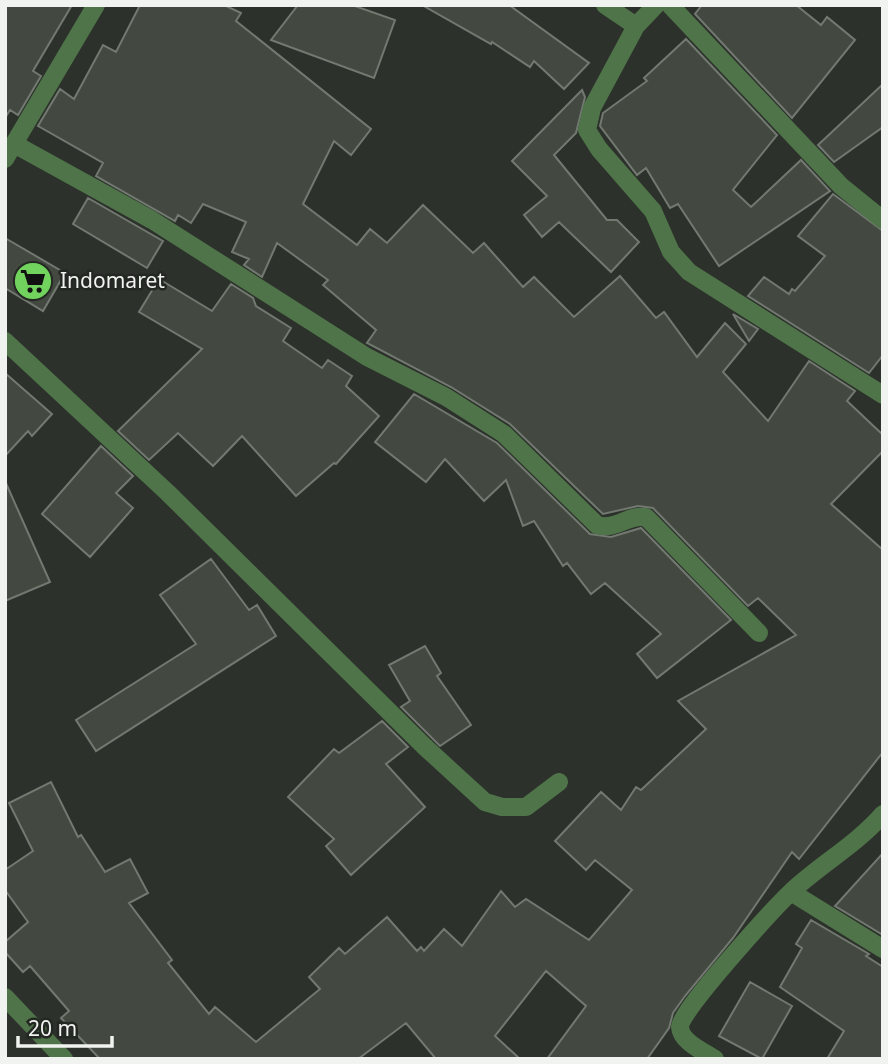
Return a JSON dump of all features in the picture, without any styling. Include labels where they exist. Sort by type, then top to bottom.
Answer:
[{"type":"street","points":[[96,5],[10,152],[152,220],[334,336],[446,397],[504,434],[597,525],[610,527],[638,516],[646,517],[759,633]]},
{"type":"street","points":[[606,5],[636,26]]},
{"type":"street","points":[[656,5],[636,26],[588,115],[587,130],[599,149],[643,197],[653,211],[671,252],[689,272],[883,395]]},
{"type":"street","points":[[670,5],[841,186],[883,220]]},
{"type":"street","points":[[5,341],[158,484],[485,802],[502,807],[526,807],[559,782]]},
{"type":"street","points":[[715,1059],[685,1040],[680,1021],[696,997],[791,892],[883,814]]},
{"type":"street","points":[[791,892],[883,949]]},
{"type":"street","points":[[5,997],[64,1059]]},
{"type":"building","points":[[5,5],[72,5],[33,71],[41,76],[18,115],[10,110],[5,118]]},
{"type":"building","points":[[140,5],[224,5],[241,13],[236,21],[371,129],[351,155],[334,141],[303,204],[357,245],[370,229],[387,243],[423,205],[473,253],[484,243],[523,287],[534,277],[574,317],[620,276],[656,318],[664,312],[697,357],[725,323],[746,344],[723,372],[768,421],[809,361],[855,391],[847,401],[883,435],[883,451],[831,504],[883,550],[883,752],[799,859],[792,852],[733,938],[673,1013],[669,1028],[647,1059],[547,1059],[586,1006],[546,971],[495,1036],[520,1059],[436,1059],[406,1023],[358,1059],[100,1059],[61,1018],[69,1011],[30,966],[23,972],[5,952],[5,942],[28,922],[5,890],[5,870],[33,851],[9,803],[51,782],[78,837],[81,835],[105,872],[130,859],[148,893],[129,903],[172,960],[168,963],[209,1014],[215,1007],[256,1042],[320,989],[309,977],[339,948],[345,954],[387,917],[417,951],[421,947],[424,951],[444,929],[462,946],[501,891],[515,907],[526,899],[589,940],[632,890],[595,860],[586,870],[555,841],[601,792],[621,810],[636,787],[641,790],[706,729],[678,701],[796,635],[758,598],[748,606],[653,508],[638,506],[603,514],[510,424],[451,387],[367,343],[376,330],[323,285],[328,280],[277,243],[262,277],[244,265],[249,259],[232,252],[246,222],[203,204],[191,223],[178,215],[175,221],[96,176],[103,163],[38,126],[60,89],[74,99],[103,45],[116,52]]},
{"type":"building","points":[[298,5],[352,5],[395,20],[374,78],[271,40]]},
{"type":"building","points":[[422,5],[509,5],[589,63],[564,89],[534,61],[530,67],[492,42],[491,44]]},
{"type":"building","points":[[702,5],[796,5],[821,25],[827,17],[855,40],[792,118],[695,14]]},
{"type":"building","points":[[686,39],[777,135],[733,190],[751,207],[801,160],[830,191],[719,266],[678,204],[670,208],[646,168],[637,175],[600,126],[603,113],[647,81],[644,78]]},
{"type":"building","points":[[883,84],[883,127],[834,162],[818,145]]},
{"type":"building","points":[[582,90],[585,97],[576,133],[554,155],[607,220],[617,220],[639,242],[611,272],[559,222],[542,237],[524,215],[547,196],[512,161]]},
{"type":"building","points":[[833,194],[883,231],[883,355],[869,373],[748,296],[764,277],[789,294],[792,289],[795,291],[825,256],[798,236]]},
{"type":"building","points":[[88,198],[163,241],[147,268],[73,224]]},
{"type":"building","name":"Indomaret","points":[[5,238],[65,273],[43,311],[5,288]]},
{"type":"building","points":[[159,279],[212,311],[231,284],[253,298],[256,306],[291,328],[283,341],[322,368],[328,360],[352,376],[346,386],[379,416],[336,464],[296,496],[242,436],[213,466],[178,433],[149,460],[118,431],[202,349],[139,312]]},
{"type":"building","points":[[733,314],[758,329],[749,341]]},
{"type":"building","points":[[5,373],[52,414],[32,436],[28,431],[5,456]]},
{"type":"building","points":[[414,394],[497,443],[590,534],[611,537],[641,528],[731,620],[657,678],[637,654],[661,634],[605,583],[591,594],[567,563],[563,566],[534,521],[523,526],[506,480],[484,501],[445,459],[426,482],[375,442]]},
{"type":"building","points":[[101,446],[133,476],[116,493],[133,508],[90,557],[42,514]]},
{"type":"building","points":[[5,481],[50,582],[5,601]]},
{"type":"building","points":[[211,559],[249,610],[257,605],[276,636],[96,751],[76,720],[196,644],[160,595]]},
{"type":"building","points":[[425,646],[441,673],[437,676],[471,725],[440,746],[401,707],[410,701],[389,665]]},
{"type":"building","points":[[382,721],[408,747],[386,764],[425,807],[351,875],[326,846],[334,839],[288,797],[334,749],[339,753]]},
{"type":"building","points":[[883,853],[883,935],[835,906]]},
{"type":"building","points":[[811,920],[869,954],[866,956],[883,967],[883,1059],[827,1059],[844,1031],[780,987],[802,948],[796,944]]},
{"type":"building","points":[[750,982],[792,1006],[762,1059],[719,1036]]},
{"type":"place","name":"Indomaret","points":[[33,281]]}]
